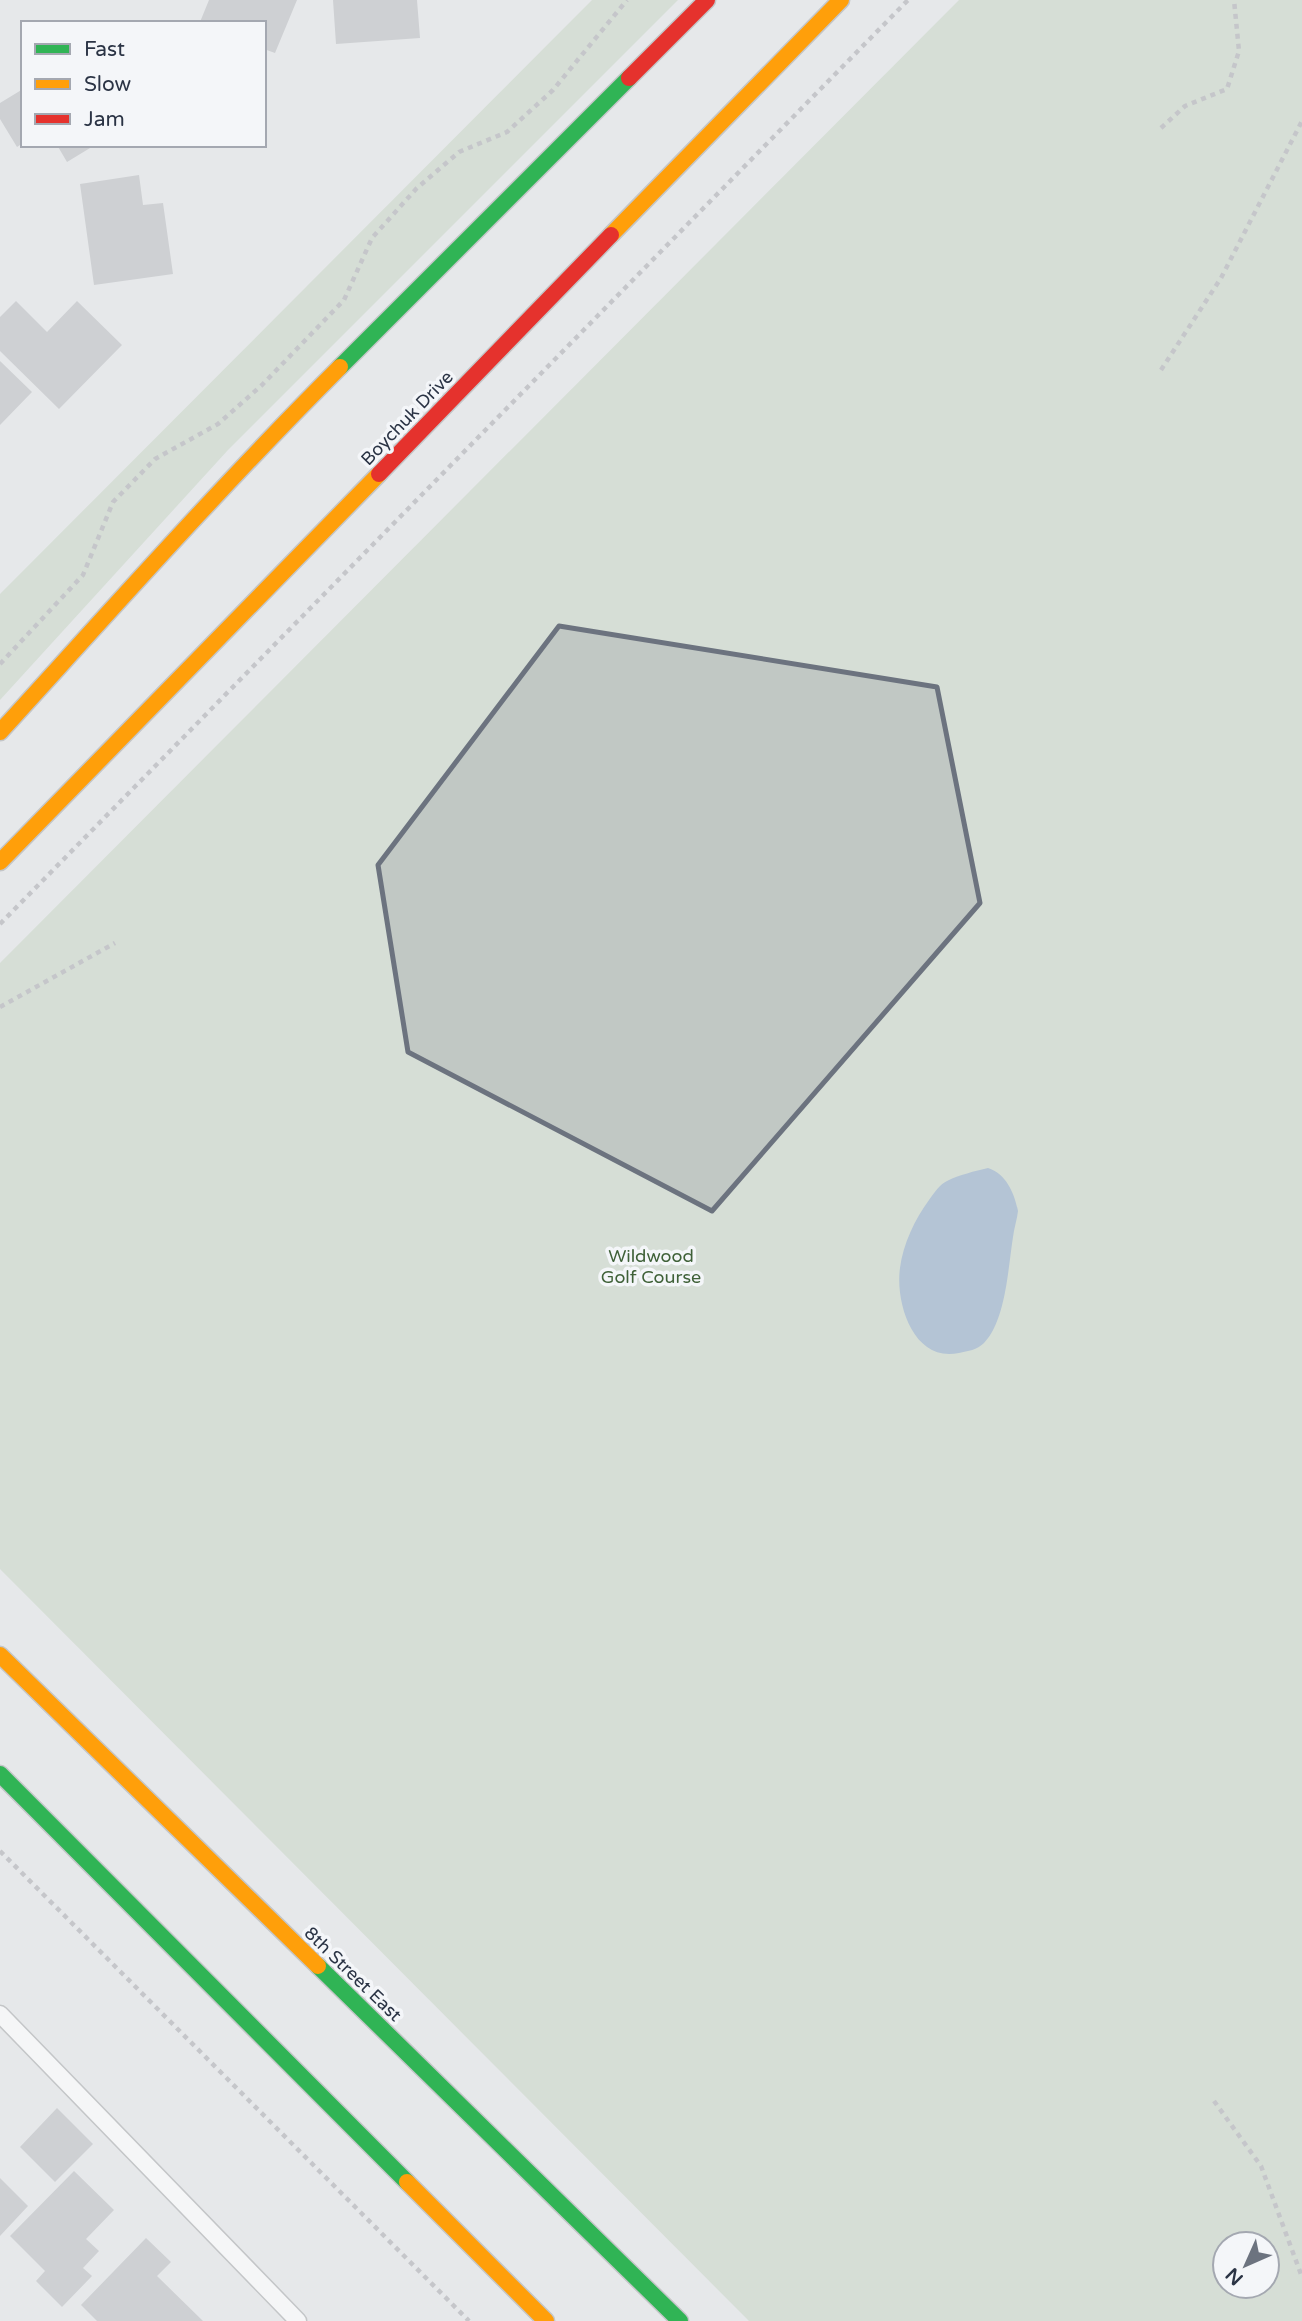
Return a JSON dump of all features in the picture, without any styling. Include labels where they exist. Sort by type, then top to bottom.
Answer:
[{"type":"main road","points":[[0,732],[282,425],[707,0]]},
{"type":"main road","name":"Boychuk Drive","points":[[0,862],[841,0]]},
{"type":"main road","name":"8th Street East","points":[[0,1655],[680,2321]]},
{"type":"main road","points":[[0,1774],[546,2321]]},
{"type":"lane","points":[[0,2014],[298,2321]]},
{"type":"path","points":[[0,664],[83,575],[113,502],[155,459],[218,424],[262,385],[345,300],[372,238],[416,190],[459,152],[507,132],[553,90],[627,0]]},
{"type":"path","points":[[0,924],[908,0]]},
{"type":"path","points":[[1161,128],[1185,106],[1227,89],[1238,51],[1234,0]]},
{"type":"path","points":[[1161,370],[1221,278],[1302,121]]},
{"type":"path","points":[[0,1007],[115,943]]},
{"type":"path","points":[[0,1851],[469,2321]]},
{"type":"path","points":[[1214,2101],[1261,2166],[1302,2277]]},
{"type":"highlighted area","points":[[559,626],[937,687],[980,903],[712,1211],[408,1052],[378,865]]},
{"type":"green space","points":[[592,0],[678,0],[228,450],[0,700],[0,594]]},
{"type":"green space","name":"Wildwood Golf Course","points":[[959,0],[1302,0],[1302,2321],[749,2321],[0,1569],[0,963]]},
{"type":"water","points":[[988,1168],[1000,1175],[1008,1185],[1018,1211],[1002,1308],[984,1343],[966,1352],[943,1354],[930,1349],[919,1340],[911,1328],[901,1298],[899,1282],[902,1259],[914,1224],[940,1186],[957,1177]]},
{"type":"building","points":[[209,0],[297,0],[275,53],[266,50],[266,21],[200,21]]},
{"type":"building","points":[[333,0],[417,0],[420,38],[336,44]]},
{"type":"building","points":[[21,90],[21,144],[17,147],[0,119],[0,103]]},
{"type":"building","points":[[58,147],[92,147],[67,162]]},
{"type":"building","points":[[139,175],[143,205],[163,203],[173,274],[94,285],[80,184]]},
{"type":"building","points":[[16,301],[47,332],[77,301],[122,345],[59,409],[0,351],[0,317]]},
{"type":"building","points":[[0,361],[32,392],[0,425]]},
{"type":"building","points":[[57,2108],[93,2144],[55,2182],[20,2147]]},
{"type":"building","points":[[74,2171],[114,2210],[86,2239],[99,2251],[83,2268],[92,2276],[62,2307],[36,2281],[45,2271],[10,2236]]},
{"type":"building","points":[[0,2178],[28,2206],[0,2236]]},
{"type":"building","points":[[146,2238],[171,2262],[157,2276],[203,2321],[97,2321],[81,2305]]},
{"type":"traffic: fast","points":[[340,367],[629,78]]},
{"type":"traffic: fast","points":[[0,1774],[407,2182]]},
{"type":"traffic: fast","points":[[318,1966],[680,2321]]},
{"type":"traffic: slow","points":[[611,235],[841,0]]},
{"type":"traffic: slow","points":[[0,732],[211,501],[340,367]]},
{"type":"traffic: slow","points":[[0,862],[379,474]]},
{"type":"traffic: slow","points":[[0,1655],[318,1966]]},
{"type":"traffic: slow","points":[[407,2182],[546,2321]]},
{"type":"traffic: jam","points":[[629,78],[707,0]]},
{"type":"traffic: jam","points":[[379,474],[611,235]]}]
